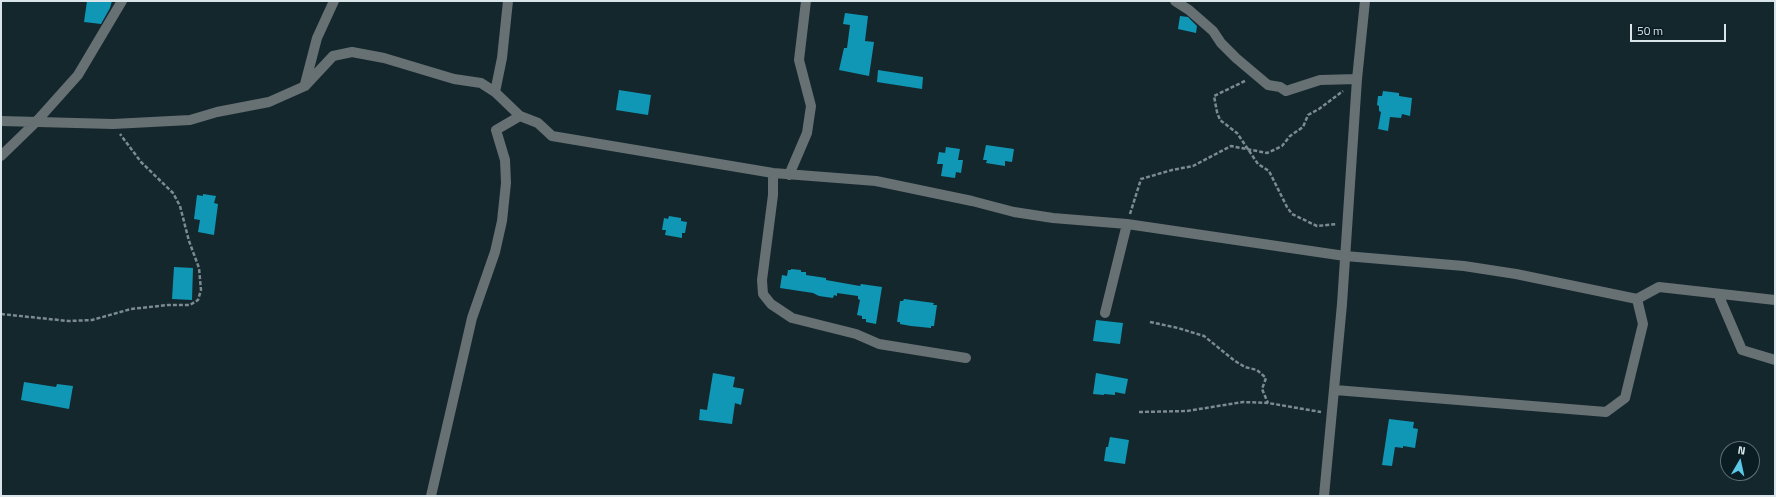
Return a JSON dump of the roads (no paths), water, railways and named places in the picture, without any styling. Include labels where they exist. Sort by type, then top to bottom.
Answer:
[{"type":"street","points":[[1,156],[35,123],[78,75],[122,1]]},
{"type":"street","points":[[305,86],[317,38],[334,1]]},
{"type":"street","points":[[495,92],[502,58],[508,1]]},
{"type":"street","points":[[789,174],[807,132],[811,106],[799,60],[806,1]]},
{"type":"street","points":[[1175,1],[1189,10],[1213,31],[1221,43],[1255,76],[1268,85],[1280,87],[1286,91],[1320,80],[1357,79]]},
{"type":"street","points":[[1324,496],[1345,256],[1357,79],[1365,1]]},
{"type":"street","points":[[1,121],[113,124],[190,120],[217,112],[269,102],[305,86],[333,56],[352,52],[384,58],[454,79],[481,83],[495,92],[520,116],[538,123],[552,136],[773,173],[876,181],[972,201],[1014,212],[1053,218],[1127,224],[1345,256],[1464,266],[1516,274],[1637,299],[1659,287],[1775,300]]},
{"type":"street","points":[[431,496],[472,318],[495,252],[502,221],[506,182],[505,160],[496,130],[520,116]]},
{"type":"street","points":[[773,173],[773,195],[762,280],[763,294],[771,304],[792,318],[856,334],[879,344],[966,358]]},
{"type":"street","points":[[1105,313],[1127,224]]},
{"type":"street","points":[[1718,294],[1742,350],[1775,360]]},
{"type":"street","points":[[1334,390],[1606,412],[1625,398],[1643,324],[1637,299]]}]
